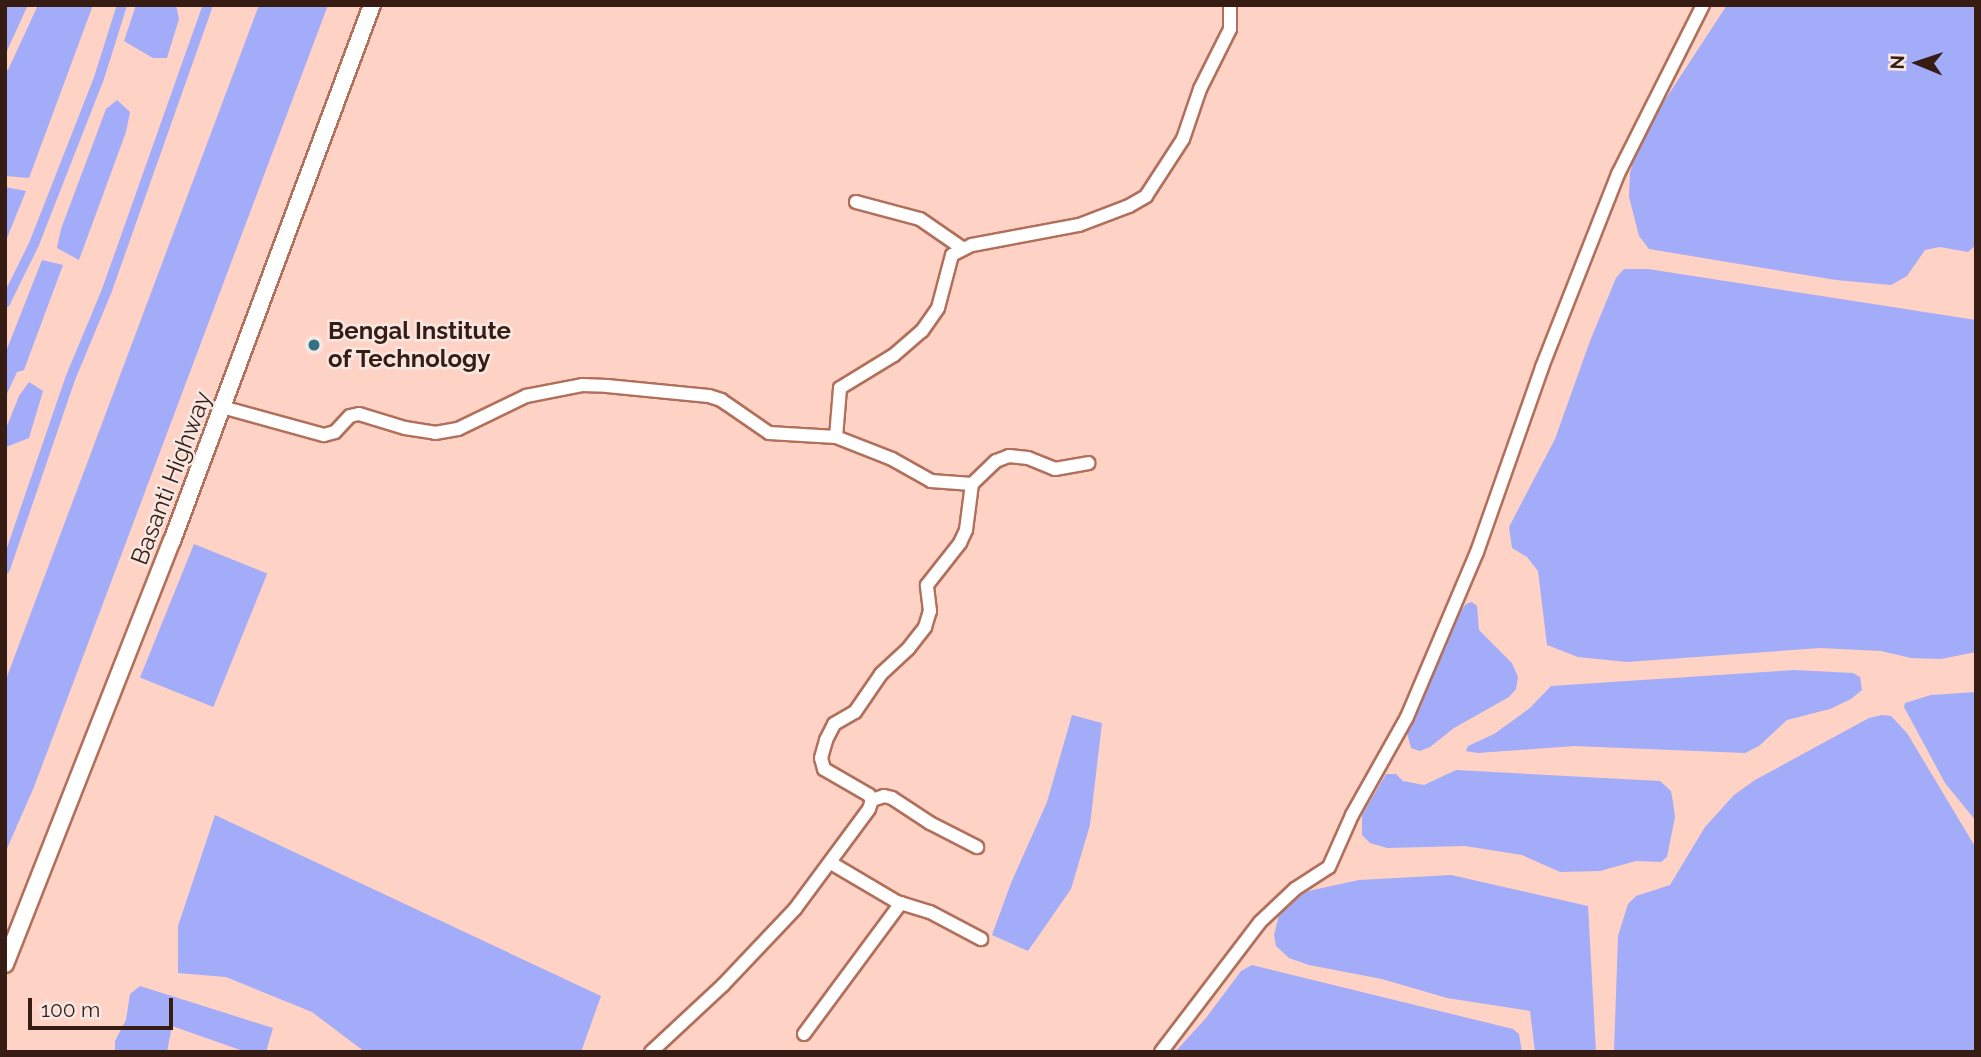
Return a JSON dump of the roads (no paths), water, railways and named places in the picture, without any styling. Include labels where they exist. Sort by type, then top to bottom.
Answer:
[{"type":"main road","name":"Basanti Highway","points":[[5,964],[222,407],[372,5]]},
{"type":"street","points":[[836,437],[840,387],[894,355],[922,331],[938,308],[948,260],[962,248],[1079,225],[1129,206],[1146,195],[1184,139],[1200,89],[1230,29],[1230,5]]},
{"type":"street","points":[[1161,1052],[1260,922],[1295,890],[1329,867],[1352,815],[1407,716],[1477,552],[1523,418],[1618,174],[1703,5]]},
{"type":"street","points":[[856,202],[920,219],[962,248]]},
{"type":"street","points":[[222,407],[324,436],[335,432],[350,416],[359,414],[412,430],[435,433],[458,429],[526,396],[582,385],[709,396],[721,400],[769,433],[783,436],[836,437],[892,459],[931,481],[972,484]]},
{"type":"street","points":[[872,800],[824,769],[821,758],[826,740],[834,724],[856,712],[881,674],[908,649],[925,627],[930,611],[928,584],[960,543],[966,530],[972,484],[996,461],[1009,456],[1028,458],[1055,469],[1088,463]]},
{"type":"street","points":[[872,800],[884,796],[892,798],[930,823],[977,846]]},
{"type":"street","points":[[650,1052],[734,974],[795,909],[831,863],[869,809],[872,800]]},
{"type":"street","points":[[831,863],[901,903],[930,912],[981,939]]},
{"type":"street","points":[[804,1034],[901,903]]},
{"type":"water","points":[[5,5],[28,5],[5,55]]},
{"type":"water","points":[[38,5],[93,5],[29,178],[5,176],[5,70],[8,70]]},
{"type":"water","points":[[136,5],[176,5],[179,19],[167,58],[153,58],[124,41]]},
{"type":"water","points":[[259,5],[328,5],[34,787],[5,853],[5,682]]},
{"type":"water","points":[[1727,5],[1976,5],[1976,245],[1968,252],[1940,247],[1925,250],[1907,276],[1891,285],[1836,280],[1649,249],[1639,236],[1629,197],[1630,173],[1635,155],[1642,135]]},
{"type":"water","points":[[117,100],[130,112],[126,132],[79,260],[57,248],[61,229],[106,109]]},
{"type":"water","points":[[5,187],[26,191],[5,243]]},
{"type":"water","points":[[42,260],[63,265],[24,370],[17,372],[5,398],[5,354]]},
{"type":"water","points":[[1624,269],[1648,269],[1976,320],[1976,652],[1941,659],[1911,658],[1881,651],[1820,648],[1627,662],[1578,657],[1547,645],[1538,571],[1527,557],[1512,548],[1509,527],[1555,439],[1590,341],[1616,278]]},
{"type":"water","points":[[29,382],[43,391],[29,438],[6,447],[5,450],[5,431],[19,396]]},
{"type":"water","points":[[194,544],[267,574],[213,707],[140,678]]},
{"type":"water","points":[[1472,602],[1477,606],[1479,630],[1512,663],[1518,677],[1516,689],[1509,697],[1454,728],[1430,747],[1420,751],[1411,748],[1407,733],[1460,612],[1466,604]]},
{"type":"water","points":[[1794,670],[1853,673],[1860,677],[1862,690],[1851,699],[1830,709],[1787,720],[1759,746],[1745,753],[1574,746],[1478,753],[1466,751],[1468,746],[1494,734],[1530,708],[1551,686]]},
{"type":"water","points":[[1976,692],[1976,821],[1945,783],[1904,707],[1905,703],[1931,695]]},
{"type":"water","points":[[1072,715],[1102,723],[1090,825],[1071,889],[1028,951],[992,935],[1011,883],[1047,802]]},
{"type":"water","points":[[1891,716],[1907,733],[1976,848],[1976,1052],[1614,1052],[1618,936],[1628,904],[1636,896],[1670,885],[1705,827],[1734,795],[1755,780],[1869,718]]},
{"type":"water","points":[[1456,770],[1660,781],[1671,791],[1675,817],[1667,857],[1661,862],[1636,861],[1600,871],[1560,872],[1522,855],[1465,846],[1387,848],[1370,843],[1362,835],[1362,815],[1386,774],[1396,774],[1403,781],[1424,785]]},
{"type":"water","points":[[215,815],[601,996],[581,1052],[365,1052],[312,1012],[226,977],[178,973],[178,926]]},
{"type":"water","points":[[1451,875],[1588,906],[1596,1052],[1535,1052],[1530,1011],[1447,998],[1382,979],[1309,965],[1289,958],[1276,946],[1274,935],[1279,915],[1291,901],[1308,891],[1359,880]]},
{"type":"water","points":[[1252,965],[1513,1029],[1519,1034],[1522,1052],[1175,1052],[1206,1018],[1241,971]]},
{"type":"water","points":[[140,986],[273,1028],[266,1052],[246,1052],[172,1026],[167,1052],[115,1052],[115,1041],[126,1020],[130,994]]},
{"type":"waterway","points":[[5,303],[34,244],[99,78],[122,5]]},
{"type":"waterway","points":[[5,569],[70,379],[107,290],[208,5]]},
{"type":"place","name":"Bengal Institute of Technology","points":[[314,345]]}]
